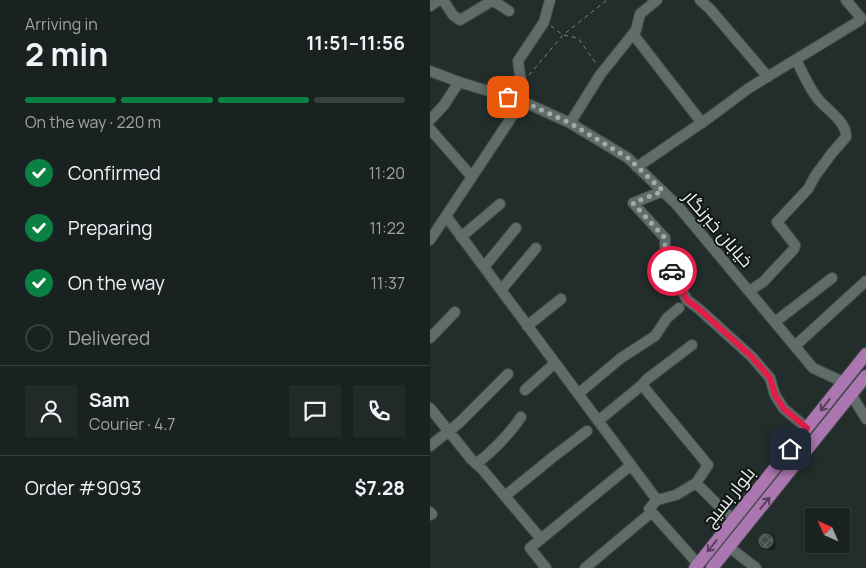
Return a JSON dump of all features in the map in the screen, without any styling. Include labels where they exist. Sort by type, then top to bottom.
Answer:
[{"type":"main road","name":"بلوار بسیج","points":[[696,566],[866,354]]},
{"type":"main road","name":"بلوار بسیج","points":[[712,568],[866,376]]},
{"type":"street","points":[[430,6],[441,0],[453,15],[460,20],[492,0],[509,11]]},
{"type":"street","points":[[430,240],[514,112],[524,102],[523,83],[518,61],[544,22],[550,0]]},
{"type":"street","points":[[570,123],[602,72],[633,34],[640,14],[657,0]]},
{"type":"street","points":[[700,0],[768,77]]},
{"type":"street","points":[[637,167],[702,123],[749,88],[859,21],[861,18],[859,13],[846,0]]},
{"type":"street","points":[[633,34],[702,123]]},
{"type":"street","points":[[749,292],[763,282],[794,249],[795,245],[777,222],[808,189],[815,176],[846,137],[845,129],[815,94],[796,60]]},
{"type":"street","name":"خیابان خبرنگار","points":[[430,70],[459,82],[524,102],[570,123],[628,158],[677,205],[813,368],[843,382]]},
{"type":"street","points":[[430,120],[444,105],[459,82]]},
{"type":"street","points":[[430,129],[472,177]]},
{"type":"street","points":[[663,191],[633,203],[665,238],[665,258],[687,300],[752,357],[770,378],[775,395],[784,409],[807,428]]},
{"type":"street","points":[[461,237],[500,204]]},
{"type":"street","points":[[446,216],[657,500]]},
{"type":"street","points":[[484,267],[516,228]]},
{"type":"street","points":[[501,290],[536,248]]},
{"type":"street","points":[[775,322],[832,278]]},
{"type":"street","points":[[795,346],[866,281]]},
{"type":"street","points":[[527,326],[561,298]]},
{"type":"street","points":[[578,394],[621,358],[655,336],[667,318],[680,308]]},
{"type":"street","points":[[430,338],[455,312]]},
{"type":"street","points":[[598,420],[692,345]]},
{"type":"street","points":[[525,390],[555,363]]},
{"type":"street","points":[[430,446],[481,402],[508,374]]},
{"type":"street","points":[[585,568],[651,510],[657,500],[676,495],[696,483],[708,465],[642,385]]},
{"type":"street","points":[[851,394],[866,419]]},
{"type":"street","points":[[430,408],[448,432],[476,464],[482,468],[541,539]]},
{"type":"street","points":[[476,464],[492,452],[509,435],[521,417]]},
{"type":"street","points":[[505,496],[587,431]]},
{"type":"street","points":[[546,568],[530,548],[631,465]]},
{"type":"street","points":[[696,483],[733,520]]},
{"type":"street","points":[[651,510],[696,566]]},
{"type":"street","points":[[729,547],[756,568]]},
{"type":"path","points":[[523,83],[563,35],[607,0]]},
{"type":"path","points":[[544,22],[563,35],[578,38],[602,72]]},
{"type":"building","points":[[766,534],[771,536],[773,541],[771,546],[766,548],[761,546],[759,541],[761,536]]},
{"type":"way so far","points":[[508,97],[524,102],[570,123],[628,158],[663,191],[633,203],[665,238],[665,258],[672,271]]},
{"type":"route","points":[[672,271],[687,300],[752,357],[770,378],[775,395],[784,409],[807,428],[790,449]]}]
